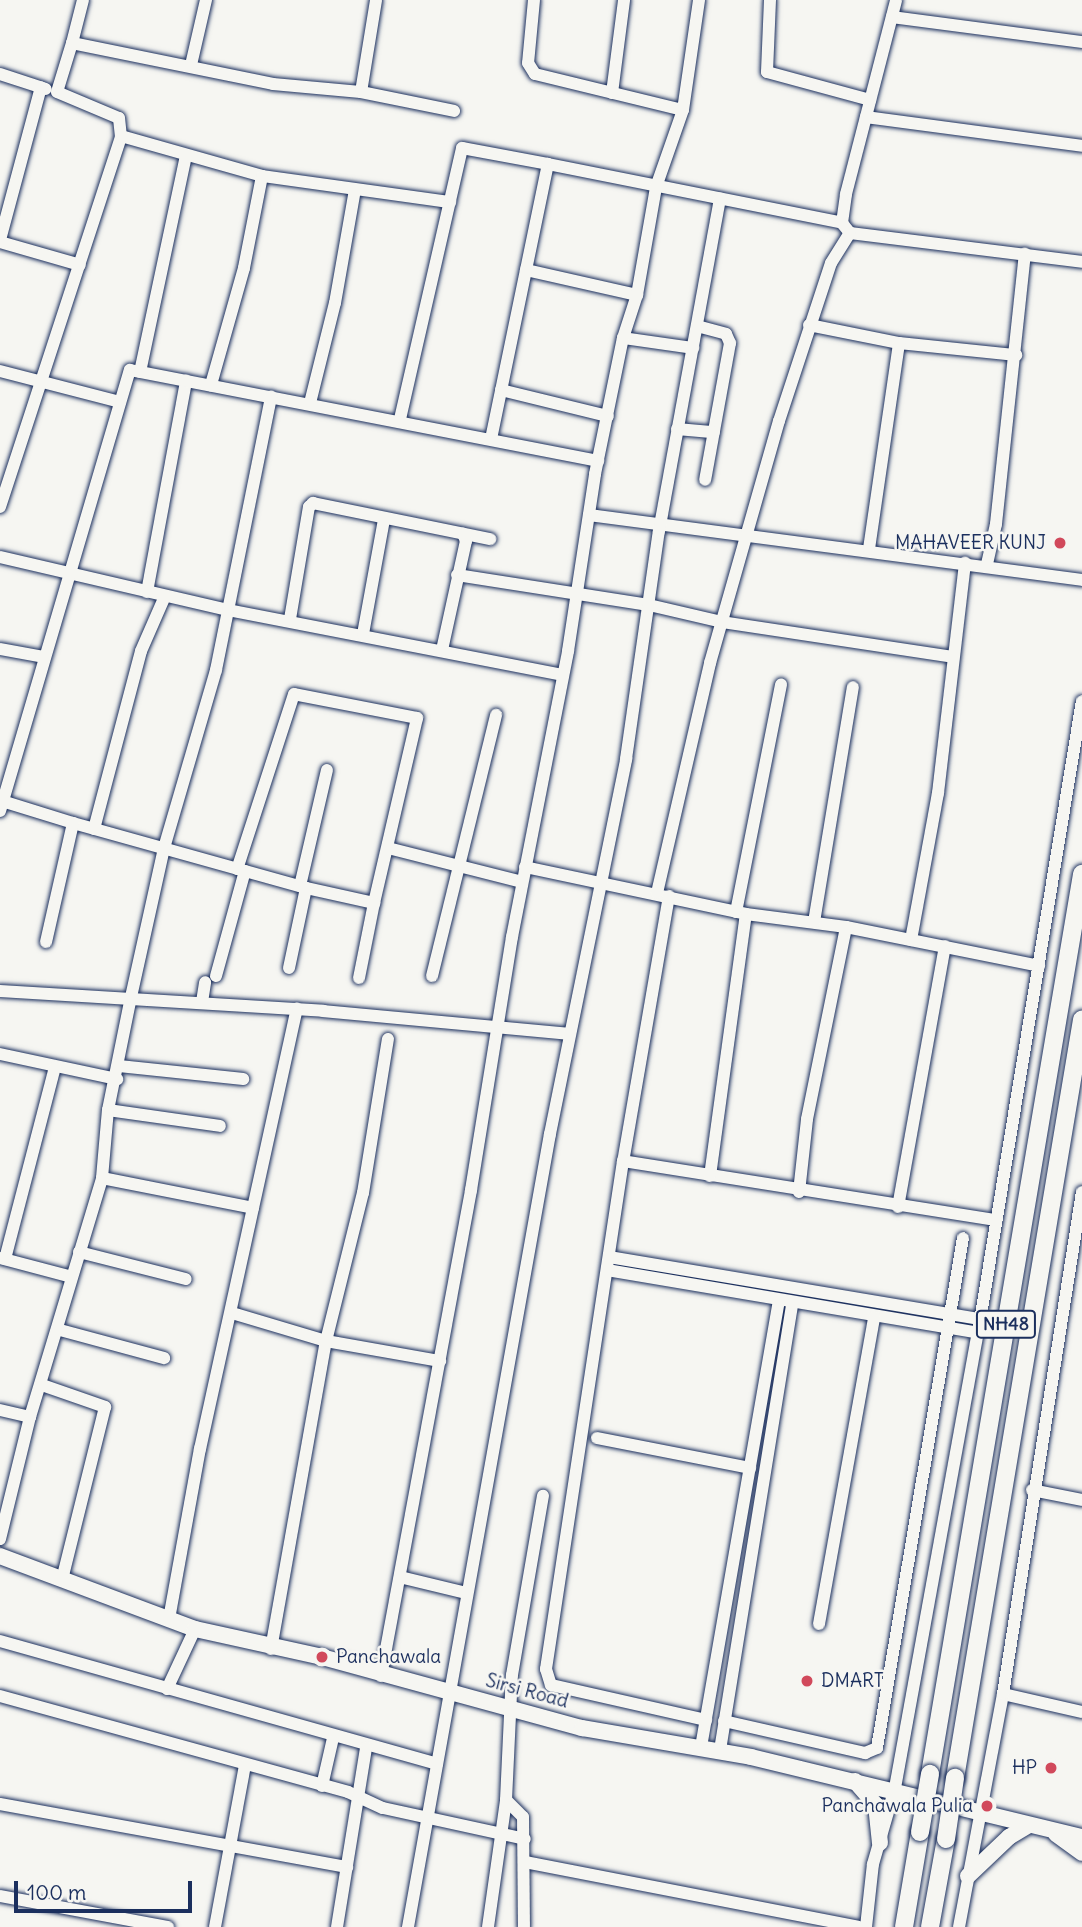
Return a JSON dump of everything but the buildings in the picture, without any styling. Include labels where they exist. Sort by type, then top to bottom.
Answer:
[{"type":"highway","name":"NH48","points":[[904,1927],[1082,874]]},
{"type":"highway","name":"NH48","points":[[930,1927],[1082,1020]]},
{"type":"main road","name":"Sirsi Road","points":[[1,1560],[62,1576],[195,1629],[271,1649],[322,1657],[381,1676],[582,1728],[701,1747],[895,1788],[978,1815],[1054,1833],[1082,1836]]},
{"type":"main road","points":[[850,1779],[861,1785],[876,1805],[880,1843]]},
{"type":"main road","points":[[968,1876],[1009,1837],[1027,1826]]},
{"type":"main road","name":"Sirsi Road","points":[[1054,1833],[1082,1853]]},
{"type":"street","points":[[57,92],[83,0]]},
{"type":"street","points":[[191,65],[206,0]]},
{"type":"street","points":[[361,92],[376,0]]},
{"type":"street","points":[[534,0],[529,69],[682,110]]},
{"type":"street","points":[[612,93],[624,0]]},
{"type":"street","points":[[381,1676],[440,1361],[522,882],[564,675],[598,461],[623,338],[638,295],[656,187],[682,110],[699,0]]},
{"type":"street","points":[[770,0],[767,72],[870,100]]},
{"type":"street","points":[[706,1720],[551,1685],[547,1680],[663,895],[722,622],[809,326],[846,228],[866,117],[896,0]]},
{"type":"street","points":[[892,17],[1082,43]]},
{"type":"street","points":[[72,43],[191,65],[273,84],[361,92],[454,111]]},
{"type":"street","points":[[0,74],[57,92],[119,118],[121,136],[1,502]]},
{"type":"street","points":[[41,87],[0,241],[80,265]]},
{"type":"street","points":[[866,117],[1082,146]]},
{"type":"street","points":[[121,136],[262,176],[450,202]]},
{"type":"street","points":[[400,419],[462,148],[720,199],[846,228],[1082,262]]},
{"type":"street","points":[[140,372],[186,156]]},
{"type":"street","points":[[491,439],[548,164]]},
{"type":"street","points":[[211,385],[244,268],[262,176]]},
{"type":"street","points":[[310,403],[335,303],[355,190]]},
{"type":"street","points":[[408,1927],[466,1593],[570,1034],[602,880],[649,605],[660,524],[720,199]]},
{"type":"street","points":[[987,564],[1016,355],[1025,254]]},
{"type":"street","points":[[526,270],[638,295]]},
{"type":"street","points":[[809,326],[900,343],[1016,355]]},
{"type":"street","points":[[697,327],[729,338],[705,480]]},
{"type":"street","points":[[623,338],[692,348]]},
{"type":"street","points":[[869,550],[900,343]]},
{"type":"street","points":[[374,903],[303,887],[94,828],[1,808],[130,370],[400,419],[598,461]]},
{"type":"street","points":[[0,371],[120,402]]},
{"type":"street","points":[[147,592],[186,381]]},
{"type":"street","points":[[501,390],[608,416]]},
{"type":"street","points":[[0,1539],[30,1418],[60,1330],[72,1277],[102,1178],[108,1110],[118,1073],[131,997],[164,848],[216,670],[271,397]]},
{"type":"street","points":[[677,429],[714,432]]},
{"type":"street","points":[[290,619],[309,507],[313,503],[384,520],[490,539]]},
{"type":"street","points":[[589,515],[987,564],[1082,580]]},
{"type":"street","points":[[363,634],[384,520]]},
{"type":"street","points":[[442,650],[463,534]]},
{"type":"street","points":[[0,557],[228,610],[290,619],[564,675]]},
{"type":"street","points":[[911,940],[938,793],[965,563]]},
{"type":"street","points":[[457,575],[649,605],[722,622],[953,657]]},
{"type":"street","points":[[94,828],[141,651],[165,596]]},
{"type":"street","points":[[0,649],[44,657]]},
{"type":"street","points":[[710,1176],[741,913],[782,684]]},
{"type":"street","points":[[814,922],[853,687]]},
{"type":"street","points":[[202,1002],[294,694],[417,718],[359,978]]},
{"type":"street","points":[[866,1927],[868,1888],[895,1788],[978,1333],[1082,701]]},
{"type":"street","points":[[432,976],[461,867],[496,715]]},
{"type":"street","points":[[289,968],[327,771]]},
{"type":"street","points":[[46,942],[73,823]]},
{"type":"street","points":[[388,848],[522,882]]},
{"type":"street","points":[[526,867],[602,880],[741,913],[846,927],[1040,966]]},
{"type":"street","points":[[799,1192],[807,1119],[846,927]]},
{"type":"street","points":[[898,1207],[945,946]]},
{"type":"street","points":[[0,991],[131,997],[499,1024],[570,1034]]},
{"type":"street","points":[[169,1619],[192,1487],[297,1009]]},
{"type":"street","points":[[271,1649],[326,1341],[363,1194],[388,1039]]},
{"type":"street","points":[[0,1054],[55,1067],[243,1079]]},
{"type":"street","points":[[55,1067],[3,1259],[72,1277]]},
{"type":"street","points":[[108,1110],[220,1126]]},
{"type":"street","points":[[623,1161],[799,1192],[996,1220]]},
{"type":"street","points":[[102,1178],[253,1208]]},
{"type":"street","points":[[959,1927],[978,1815],[1003,1694],[1032,1490],[1082,1192]]},
{"type":"street","points":[[724,1721],[865,1753],[877,1748],[963,1238]]},
{"type":"street","points":[[79,1252],[186,1279]]},
{"type":"street","points":[[608,1263],[786,1303],[978,1333]]},
{"type":"street","points":[[608,1263],[979,1319]]},
{"type":"street","points":[[701,1747],[751,1468],[786,1303]]},
{"type":"street","points":[[720,1751],[786,1303]]},
{"type":"street","points":[[232,1313],[326,1341],[440,1361]]},
{"type":"street","points":[[819,1624],[874,1317]]},
{"type":"street","points":[[60,1330],[164,1358]]},
{"type":"street","points":[[41,1385],[105,1407],[62,1576]]},
{"type":"street","points":[[0,1410],[30,1418]]},
{"type":"street","points":[[597,1438],[751,1468]]},
{"type":"street","points":[[1032,1490],[1082,1500]]},
{"type":"street","points":[[488,1927],[506,1800],[512,1675],[543,1496]]},
{"type":"street","points":[[400,1577],[466,1593]]},
{"type":"street","points":[[167,1689],[195,1629]]},
{"type":"street","points":[[0,1641],[333,1738],[437,1764]]},
{"type":"street","points":[[1003,1694],[1082,1712]]},
{"type":"street","points":[[0,1696],[322,1786],[383,1808],[525,1839]]},
{"type":"street","points":[[322,1786],[333,1738]]},
{"type":"street","points":[[337,1927],[366,1747]]},
{"type":"street","points":[[215,1927],[245,1765]]},
{"type":"street","points":[[506,1800],[523,1816],[524,1927]]},
{"type":"street","points":[[0,1804],[347,1867]]},
{"type":"street","points":[[525,1862],[858,1927]]},
{"type":"street","points":[[0,1896],[142,1925],[168,1927]]},
{"type":"place","name":"MAHAVEER KUNJ","points":[[1060,543]]},
{"type":"place","name":"Panchawala","points":[[322,1657]]},
{"type":"place","name":"DMART","points":[[807,1681]]},
{"type":"place","name":"HP","points":[[1051,1768]]},
{"type":"place","name":"Panchawala Pulia","points":[[987,1806]]}]
